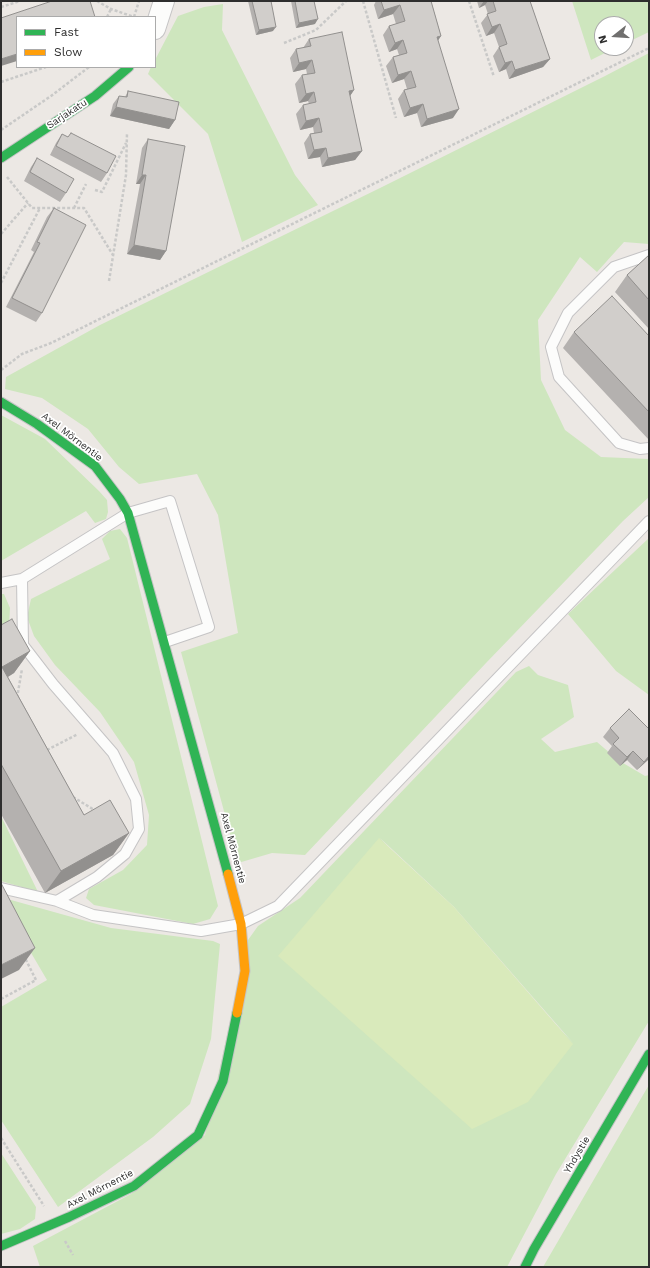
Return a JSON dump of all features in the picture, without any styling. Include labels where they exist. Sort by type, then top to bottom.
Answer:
[{"type":"main road","name":"Sarjakatu","points":[[1,158],[94,96],[128,68]]},
{"type":"main road","name":"Axel Mörnentie","points":[[1,402],[37,424],[95,466],[120,499],[128,513],[165,642],[241,924],[245,971],[223,1081],[198,1135],[134,1186],[1,1246]]},
{"type":"main road","name":"Yhdystie","points":[[525,1267],[534,1249],[649,1054]]},
{"type":"street","points":[[156,26],[164,1]]},
{"type":"lane","points":[[649,255],[614,267],[568,313],[551,347],[559,377],[619,443],[640,449],[649,448]]},
{"type":"lane","points":[[1,583],[22,578],[128,513],[170,501],[209,627],[165,642]]},
{"type":"lane","points":[[1,888],[57,901],[93,915],[201,931],[241,924],[278,906],[649,521]]},
{"type":"lane","points":[[22,578],[23,645],[53,684],[113,753],[136,798],[139,828],[125,854],[97,878],[57,901]]},
{"type":"path","points":[[1,7],[20,1]]},
{"type":"path","points":[[97,1],[111,9],[131,16]]},
{"type":"path","points":[[134,16],[139,1]]},
{"type":"path","points":[[284,43],[316,30],[346,1]]},
{"type":"path","points":[[362,1],[396,118]]},
{"type":"path","points":[[469,1],[494,77]]},
{"type":"path","points":[[108,16],[111,9]]},
{"type":"path","points":[[1,370],[22,354],[51,343],[649,48]]},
{"type":"path","points":[[1,82],[43,68]]},
{"type":"path","points":[[1,130],[51,96],[88,68]]},
{"type":"path","points":[[109,281],[126,175],[127,133]]},
{"type":"path","points":[[95,190],[102,192],[127,143]]},
{"type":"path","points":[[6,176],[32,208],[84,208],[113,256]]},
{"type":"path","points":[[74,208],[86,184]]},
{"type":"path","points":[[1,234],[28,203]]},
{"type":"path","points":[[1,283],[40,208]]},
{"type":"path","points":[[20,705],[16,698],[23,666],[23,645]]},
{"type":"path","points":[[47,750],[91,728]]},
{"type":"path","points":[[43,744],[50,756]]},
{"type":"path","points":[[72,797],[102,814]]},
{"type":"path","points":[[1,999],[36,980],[22,952]]},
{"type":"path","points":[[1,1138],[54,1223]]},
{"type":"green space","points":[[572,1],[649,1],[649,32],[634,39],[634,16],[594,16],[594,56],[599,56],[591,60]]},
{"type":"green space","points":[[223,4],[222,30],[295,175],[318,205],[242,242],[208,134],[148,74],[151,68],[156,68],[156,58],[178,16],[204,7]]},
{"type":"green space","points":[[649,53],[649,244],[624,242],[597,272],[580,257],[538,320],[541,380],[565,430],[601,457],[649,459],[649,497],[623,521],[486,663],[305,855],[272,853],[238,863],[181,652],[238,633],[218,515],[197,474],[139,484],[119,467],[88,429],[42,398],[5,389],[6,377],[100,325],[380,188]]},
{"type":"green space","points":[[1,415],[45,439],[99,491],[107,500],[108,512],[106,519],[95,523],[86,511],[1,561]]},
{"type":"green space","points":[[120,529],[127,538],[218,906],[210,919],[193,924],[94,905],[86,898],[89,889],[123,870],[147,845],[149,815],[134,762],[100,712],[55,665],[34,636],[27,617],[31,599],[110,559],[102,539],[110,531]]},
{"type":"green space","points":[[649,538],[649,695],[616,671],[568,614]]},
{"type":"green space","points":[[1,594],[4,594],[10,608],[9,627],[1,636]]},
{"type":"green space","points":[[529,666],[538,675],[568,685],[574,717],[541,739],[555,752],[597,742],[618,760],[645,776],[649,775],[649,1021],[556,1174],[507,1267],[40,1267],[33,1246],[131,1194],[205,1135],[248,940],[258,926],[300,898],[516,672]],"holes":[[[380,838],[454,907],[573,1043]]]},
{"type":"green space","points":[[1,816],[38,892],[1,881]]},
{"type":"green space","points":[[379,838],[454,907],[573,1044],[528,1102],[472,1129],[278,956]]},
{"type":"green space","points":[[11,900],[111,928],[213,941],[220,944],[211,1039],[190,1104],[153,1137],[58,1207],[1,1120],[1,1007],[47,980],[10,917],[8,903]]},
{"type":"green space","points":[[649,1085],[649,1267],[543,1267],[643,1095]]},
{"type":"green space","points":[[1,1153],[36,1207],[35,1219],[20,1229],[1,1234]]},
{"type":"building","points":[[52,1],[90,1],[95,16],[16,16],[16,54],[1,59],[1,18]]},
{"type":"building","points":[[252,1],[271,1],[276,27],[259,30]]},
{"type":"building","points":[[295,1],[314,1],[318,19],[299,23]]},
{"type":"building","points":[[381,1],[431,1],[441,36],[437,37],[459,109],[427,119],[423,104],[410,108],[404,90],[416,87],[411,71],[398,75],[393,57],[407,53],[403,40],[395,43],[389,26],[405,21],[400,5],[384,10]]},
{"type":"building","points":[[493,1],[530,1],[550,59],[515,70],[512,61],[505,63],[499,47],[507,44],[500,24],[492,27],[487,14],[496,11]]},
{"type":"building","points":[[342,32],[354,90],[349,91],[362,151],[328,158],[326,148],[314,150],[310,134],[322,132],[319,118],[306,121],[303,105],[316,102],[314,92],[306,94],[302,75],[315,73],[312,60],[299,63],[296,49],[311,46],[309,39]]},
{"type":"building","points":[[128,91],[179,102],[175,120],[116,107],[119,96],[127,97]]},
{"type":"building","points":[[71,133],[116,156],[107,173],[56,146],[62,134],[68,137]]},
{"type":"building","points":[[148,139],[185,146],[166,251],[134,245],[146,175],[142,175]]},
{"type":"building","points":[[37,158],[74,179],[66,193],[30,172]]},
{"type":"building","points":[[54,208],[86,225],[42,313],[12,298],[40,243],[37,242]]},
{"type":"building","points":[[649,255],[649,300],[627,275]]},
{"type":"building","points":[[612,296],[649,336],[649,412],[574,332]]},
{"type":"building","points":[[12,619],[30,651],[2,667],[84,815],[110,800],[129,833],[61,871],[1,764],[1,625]]},
{"type":"building","points":[[629,709],[649,729],[649,756],[644,762],[633,751],[627,757],[613,744],[619,738],[610,728]]},
{"type":"building","points":[[1,883],[35,948],[1,965]]},
{"type":"traffic: fast","points":[[1,158],[95,96],[128,68]]},
{"type":"traffic: fast","points":[[1,402],[37,424],[95,466],[120,499],[128,513],[228,874]]},
{"type":"traffic: fast","points":[[1,1246],[69,1217],[134,1186],[198,1135],[223,1081],[237,1013]]},
{"type":"traffic: fast","points":[[525,1267],[534,1249],[649,1054]]},
{"type":"traffic: slow","points":[[228,874],[241,924],[245,971],[237,1013]]}]
